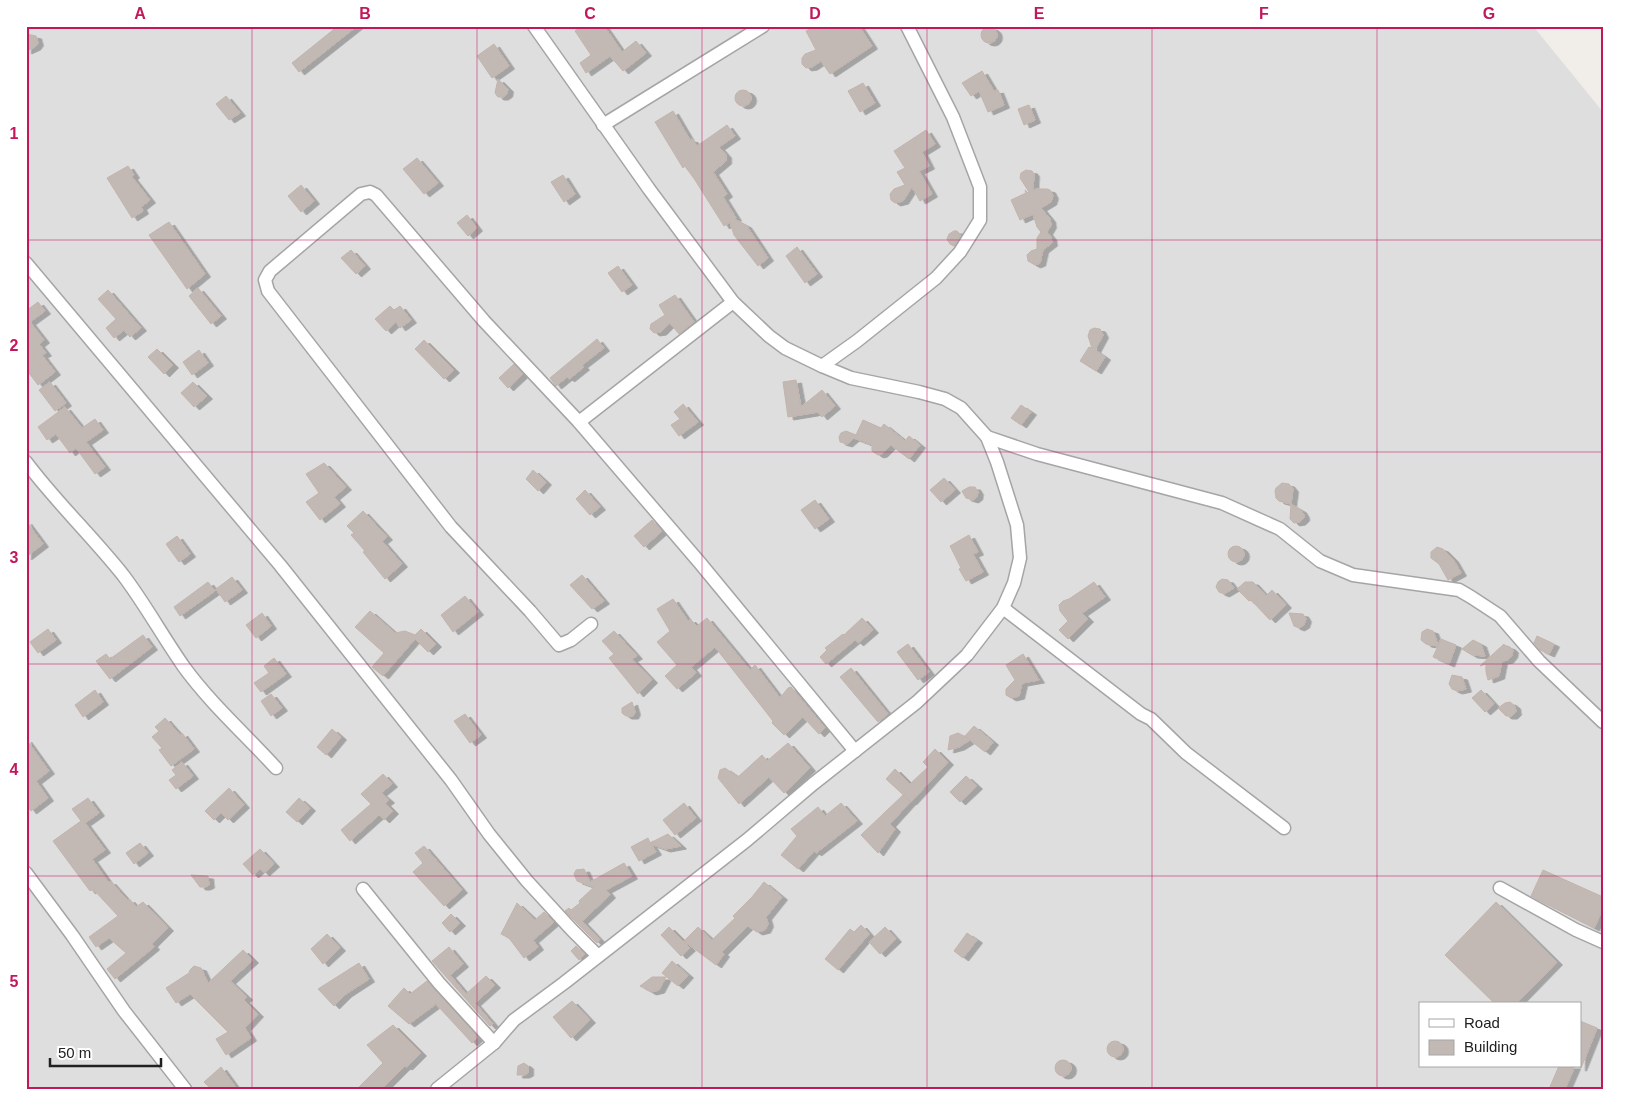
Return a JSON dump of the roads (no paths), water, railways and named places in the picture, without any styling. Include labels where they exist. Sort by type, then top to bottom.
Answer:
[{"type":"street","points":[[437,1089],[494,1043],[514,1020],[747,840],[917,702],[967,655],[1003,608],[1014,583],[1020,558],[1016,525],[997,462],[987,437],[961,408],[945,399],[920,392],[851,378],[785,348],[769,336],[733,302],[649,189],[534,26]]},
{"type":"street","points":[[603,124],[763,26]]},
{"type":"street","points":[[822,366],[857,341],[936,278],[960,252],[980,220],[980,186],[953,116],[907,26]]},
{"type":"street","points":[[591,624],[571,640],[563,645],[559,645],[530,610],[451,527],[268,291],[265,280],[270,271],[361,194],[370,192],[376,195],[484,321],[579,422],[700,563],[855,751]]},
{"type":"street","points":[[26,264],[280,565],[451,780],[489,834],[527,881],[570,929],[598,956]]},
{"type":"street","points":[[579,422],[733,302]]},
{"type":"street","points":[[987,437],[1037,454],[1222,503],[1280,529],[1320,561],[1353,575],[1458,590],[1500,616],[1539,662],[1603,722]]},
{"type":"street","points":[[26,462],[46,488],[62,503],[123,575],[195,681],[232,724],[276,768]]},
{"type":"street","points":[[1003,608],[1141,714],[1151,719],[1186,753],[1284,828]]},
{"type":"street","points":[[26,873],[72,935],[124,1011],[185,1089]]},
{"type":"street","points":[[1500,888],[1576,930],[1603,942]]},
{"type":"street","points":[[363,889],[439,983],[494,1043]]}]
